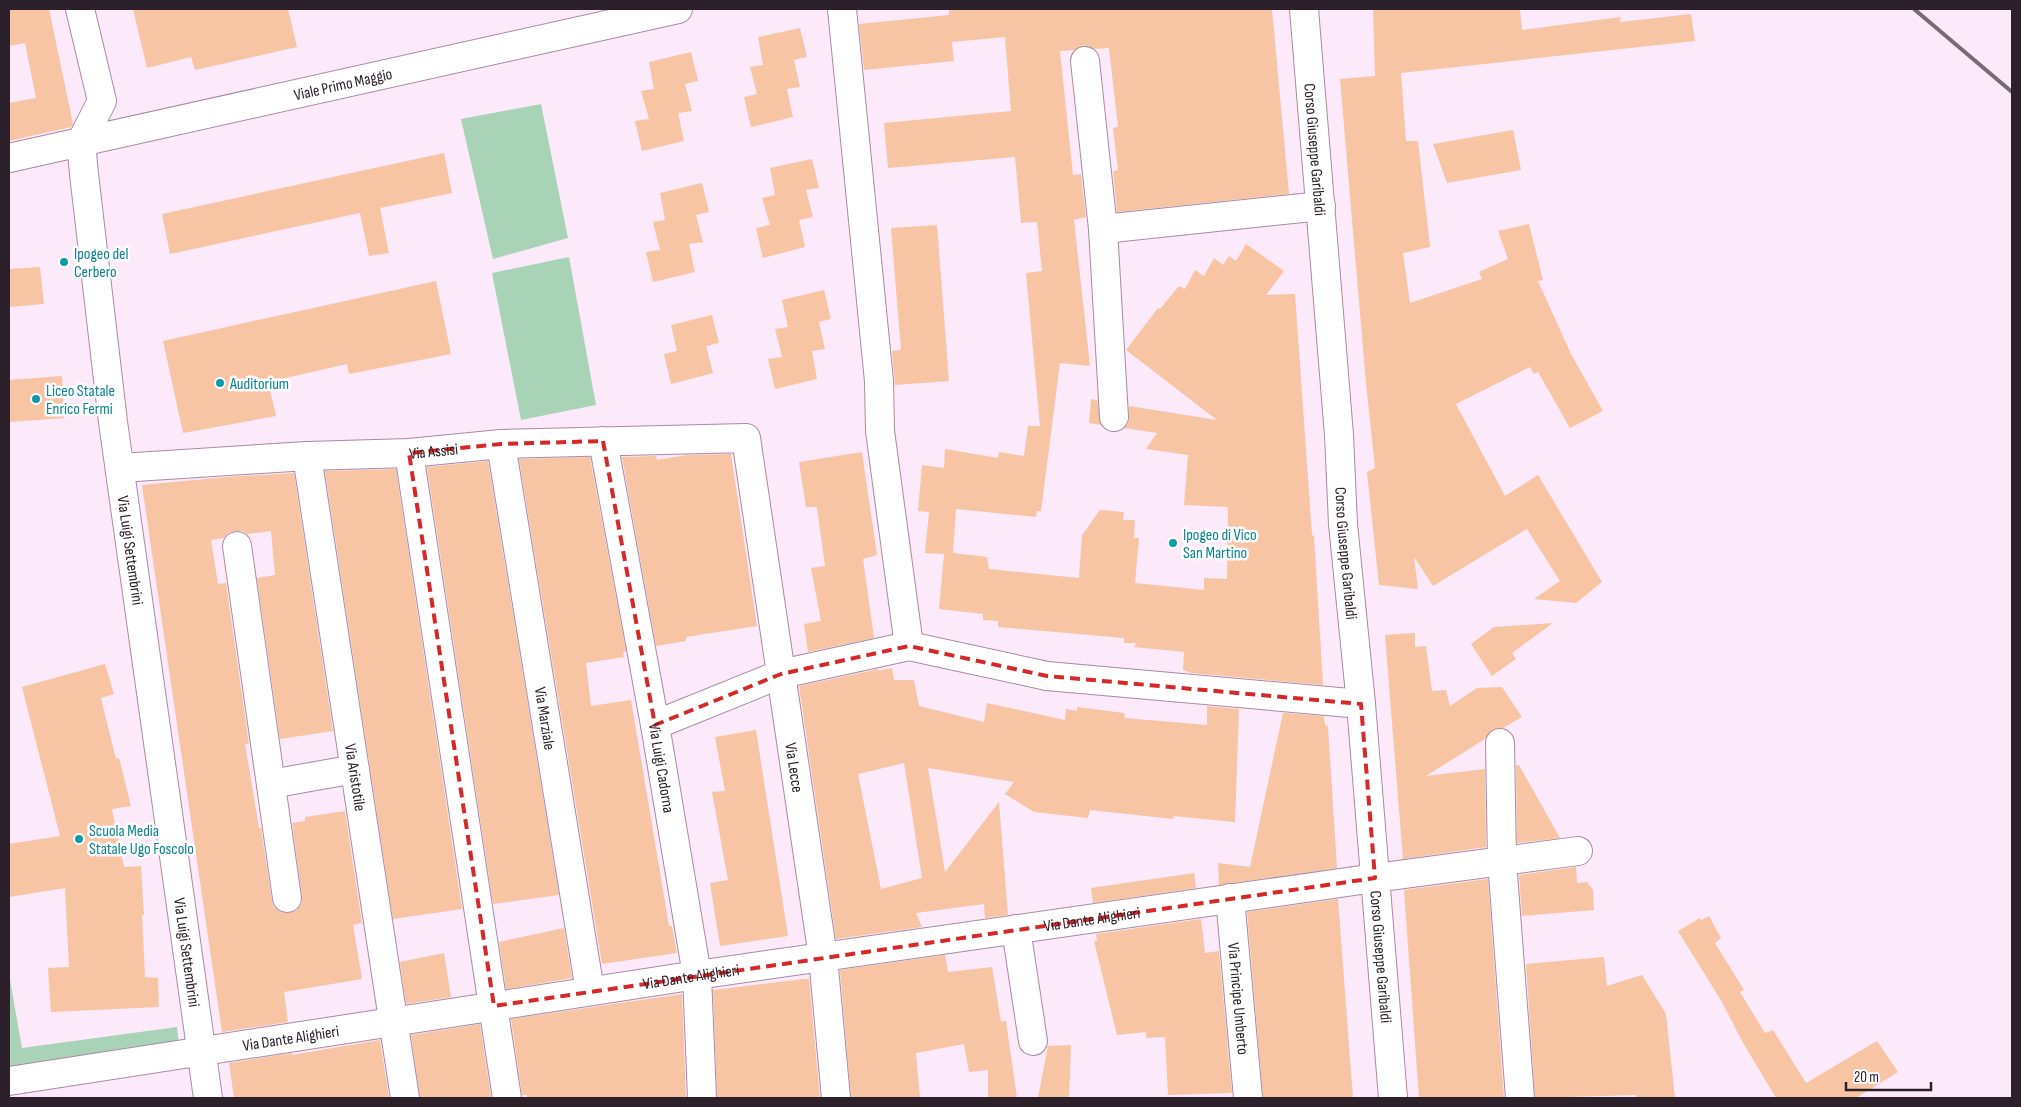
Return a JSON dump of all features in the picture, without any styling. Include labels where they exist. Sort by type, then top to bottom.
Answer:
[{"type":"street","points":[[80,9],[102,101],[81,142]]},
{"type":"street","name":"Viale Primo Maggio","points":[[9,158],[678,9]]},
{"type":"street","points":[[842,9],[878,380],[880,431],[909,646]]},
{"type":"street","name":"Corso Giuseppe Garibaldi","points":[[1304,9],[1339,436],[1343,524],[1361,704],[1393,1098]]},
{"type":"street","points":[[1085,62],[1103,229],[1114,416]]},
{"type":"street","name":"Via Luigi Settembrini","points":[[81,142],[120,468],[208,1098]]},
{"type":"street","points":[[1103,229],[1321,206]]},
{"type":"street","name":"Via Assisi","points":[[120,468],[307,456],[409,453],[501,444],[746,438]]},
{"type":"street","name":"Via Lecce","points":[[746,438],[823,957],[836,1098]]},
{"type":"street","name":"Via Luigi Cadorna","points":[[603,441],[655,725],[697,975],[702,1098]]},
{"type":"street","name":"Via Marziale","points":[[501,444],[590,991]]},
{"type":"street","points":[[409,453],[508,1098]]},
{"type":"street","name":"Via Aristotile","points":[[307,456],[405,1098]]},
{"type":"street","points":[[236,546],[287,898]]},
{"type":"street","points":[[655,725],[781,674],[909,646],[1046,676],[1361,704]]},
{"type":"street","points":[[1500,743],[1502,861],[1520,1098]]},
{"type":"street","points":[[271,784],[355,769]]},
{"type":"street","name":"Via Dante Alighieri","points":[[9,1081],[697,975],[1230,898],[1578,851]]},
{"type":"street","name":"Via Principe Umberto","points":[[1230,898],[1248,1098]]},
{"type":"street","points":[[1016,929],[1033,1042]]},
{"type":"highlighted area","points":[[603,441],[655,725],[781,674],[909,646],[1047,676],[1361,704],[1375,878],[494,1006],[409,453],[501,444]]},
{"type":"green space","points":[[541,104],[568,238],[493,259],[461,119]]},
{"type":"green space","points":[[569,257],[596,405],[521,420],[492,273]]},
{"type":"green space","points":[[9,974],[22,1048],[177,1027],[179,1045],[9,1067]]},
{"type":"building","points":[[9,9],[49,9],[73,124],[71,127],[9,141],[9,103],[36,98],[25,43],[9,46]]},
{"type":"building","points":[[133,9],[288,9],[297,47],[195,70],[191,57],[147,68]]},
{"type":"building","points":[[949,9],[1272,9],[1289,194],[1117,212],[1113,171],[1118,170],[1113,128],[1118,127],[1109,48],[1094,49],[1084,45],[1074,50],[1060,51],[1073,175],[1081,174],[1086,217],[1074,220],[1090,366],[1060,363],[1041,511],[1037,511],[1036,517],[956,509],[953,553],[987,557],[989,569],[1079,578],[1082,535],[1100,510],[1124,512],[1123,520],[1135,520],[1134,538],[1139,538],[1135,583],[1204,590],[1204,578],[1227,579],[1228,507],[1184,505],[1188,455],[1146,449],[1157,433],[1124,428],[1128,424],[1129,406],[1217,420],[1126,350],[1158,308],[1160,309],[1179,286],[1185,289],[1195,270],[1204,276],[1214,258],[1223,265],[1229,256],[1236,261],[1246,244],[1284,271],[1266,295],[1295,294],[1312,535],[1314,536],[1323,685],[1191,673],[1183,670],[1184,652],[1134,647],[1136,643],[1124,643],[1124,638],[998,627],[998,621],[983,620],[983,614],[939,609],[944,554],[925,553],[929,512],[918,511],[922,465],[944,468],[945,449],[998,458],[999,452],[1024,456],[1028,426],[1040,426],[1026,273],[1042,271],[1037,222],[1021,223],[1015,157],[888,168],[884,123],[1011,111],[1005,37],[952,42],[954,61],[864,70],[859,24],[949,15]]},
{"type":"building","points":[[1373,9],[1520,9],[1522,30],[1621,17],[1620,22],[1691,14],[1695,41],[1401,73],[1406,141],[1418,141],[1430,247],[1403,253],[1410,303],[1482,279],[1479,272],[1508,259],[1498,231],[1529,224],[1543,280],[1538,281],[1571,354],[1603,411],[1570,428],[1538,372],[1534,374],[1530,367],[1456,404],[1505,496],[1538,475],[1602,582],[1576,603],[1534,599],[1560,581],[1527,529],[1433,586],[1414,557],[1418,589],[1379,585],[1367,472],[1375,468],[1340,79],[1375,76]]},
{"type":"building","points":[[800,28],[807,57],[794,60],[800,87],[787,89],[793,117],[751,127],[744,97],[757,94],[750,67],[763,65],[758,37]]},
{"type":"building","points":[[691,52],[698,81],[685,84],[692,111],[678,113],[684,141],[642,151],[635,121],[649,119],[641,91],[654,89],[649,62]]},
{"type":"building","points":[[1513,130],[1521,170],[1447,183],[1433,144]]},
{"type":"building","points":[[444,153],[452,193],[380,208],[389,253],[369,256],[360,213],[170,254],[162,214]]},
{"type":"building","points":[[812,159],[819,188],[806,190],[813,217],[799,220],[805,247],[763,258],[756,228],[770,225],[762,198],[775,195],[770,168]]},
{"type":"building","points":[[702,183],[709,212],[696,215],[703,242],[689,244],[695,272],[653,282],[646,252],[660,250],[653,222],[665,220],[660,193]]},
{"type":"building","points":[[937,225],[949,381],[895,385],[892,351],[901,350],[891,228]]},
{"type":"building","points":[[40,267],[44,304],[9,307],[9,269]]},
{"type":"building","points":[[436,281],[451,354],[349,374],[347,364],[268,382],[276,416],[183,433],[163,341]]},
{"type":"building","points":[[824,290],[831,319],[819,322],[825,349],[812,351],[817,379],[775,389],[768,359],[782,357],[775,329],[788,327],[782,300]]},
{"type":"building","points":[[712,315],[719,343],[706,346],[713,373],[671,384],[664,354],[677,351],[671,325]]},
{"type":"building","name":"Liceo Statale Enrico Fermi","points":[[62,376],[64,418],[9,422],[9,380]]},
{"type":"building","points":[[1091,399],[1097,400],[1101,425],[1089,423]]},
{"type":"building","points":[[862,452],[877,555],[863,559],[874,638],[808,652],[804,624],[821,621],[811,568],[825,566],[817,507],[806,507],[799,462]]},
{"type":"building","points":[[731,454],[757,626],[686,637],[686,641],[656,646],[622,457],[656,456],[657,460],[687,455]]},
{"type":"building","points":[[590,457],[626,651],[623,652],[624,657],[586,663],[591,706],[631,700],[669,926],[672,926],[677,953],[602,964],[519,459]]},
{"type":"building","points":[[488,461],[559,895],[493,904],[427,467]]},
{"type":"building","points":[[396,469],[462,909],[393,919],[325,471]]},
{"type":"building","points":[[294,473],[333,731],[280,739],[257,578],[275,575],[271,531],[247,534],[242,531],[234,531],[228,533],[224,538],[211,540],[218,584],[226,583],[249,744],[245,744],[274,907],[281,912],[289,913],[296,911],[302,903],[292,823],[305,821],[305,817],[345,811],[362,923],[353,925],[362,979],[284,992],[288,1022],[222,1032],[142,485]]},
{"type":"building","points":[[1553,623],[1512,653],[1516,659],[1492,676],[1471,644],[1494,627]]},
{"type":"building","points":[[1415,633],[1415,647],[1426,646],[1432,691],[1446,690],[1450,706],[1477,688],[1502,687],[1522,717],[1503,728],[1492,730],[1485,739],[1426,776],[1485,769],[1486,847],[1403,859],[1385,635]]},
{"type":"building","name":"Scuola Media Statale Ugo Foscolo","points":[[105,664],[114,694],[101,698],[116,759],[119,758],[131,806],[112,809],[124,867],[141,866],[145,977],[158,978],[159,1007],[51,1012],[48,968],[69,967],[65,888],[9,897],[9,844],[60,836],[22,687]]},
{"type":"building","points":[[892,668],[894,680],[914,680],[919,706],[984,722],[987,703],[1065,720],[1066,709],[1077,711],[1077,707],[1124,713],[1125,718],[1207,725],[1207,706],[1239,709],[1235,822],[1174,816],[1173,819],[1090,810],[1088,818],[1034,812],[1005,794],[1014,782],[928,768],[945,872],[999,802],[1008,915],[985,918],[984,904],[916,913],[922,927],[836,939],[799,686],[879,669],[879,671]],"holes":[[[904,763],[922,878],[881,889],[858,774]]]},
{"type":"building","points":[[1283,713],[1324,716],[1325,725],[1328,726],[1337,868],[1219,885],[1218,863],[1250,867]]},
{"type":"building","points":[[756,730],[788,936],[720,946],[710,883],[728,880],[712,792],[725,791],[715,737]]},
{"type":"building","points":[[1516,765],[1519,765],[1560,838],[1517,843]]},
{"type":"building","points":[[1576,867],[1577,883],[1587,882],[1593,890],[1594,910],[1522,916],[1519,875]]},
{"type":"building","points":[[1194,873],[1196,888],[1093,903],[1091,888]]},
{"type":"building","points":[[1488,879],[1504,1098],[1419,1098],[1404,890]]},
{"type":"building","points":[[1338,899],[1353,1098],[1263,1098],[1247,912]]},
{"type":"building","points":[[1709,916],[1721,938],[1715,943],[1744,990],[1740,992],[1765,1033],[1773,1030],[1806,1083],[1877,1041],[1898,1072],[1856,1098],[1776,1098],[1742,1041],[1722,1002],[1678,931],[1700,918],[1701,920]]},
{"type":"building","points":[[1201,919],[1205,953],[1219,951],[1232,1093],[1168,1095],[1165,1037],[1146,1038],[1146,1032],[1117,1035],[1094,941],[1097,941],[1096,934]]},
{"type":"building","points":[[564,928],[572,978],[506,989],[499,942]]},
{"type":"building","points":[[444,953],[451,997],[406,1004],[400,962]]},
{"type":"building","points":[[945,955],[948,972],[992,967],[1001,1022],[1006,1021],[1017,1098],[988,1098],[988,1070],[969,1072],[964,1044],[916,1053],[920,1098],[851,1098],[840,970]]},
{"type":"building","points":[[1604,957],[1607,986],[1642,975],[1666,1014],[1675,1098],[1636,1098],[1636,1095],[1535,1098],[1526,964]]},
{"type":"building","points":[[809,979],[820,1098],[717,1098],[713,990]]},
{"type":"building","points":[[682,994],[686,1098],[527,1098],[527,1095],[522,1095],[511,1019]]},
{"type":"building","points":[[480,1024],[491,1097],[420,1098],[411,1035]]},
{"type":"building","points":[[380,1040],[389,1098],[234,1098],[229,1063],[292,1053],[292,1055]]},
{"type":"building","points":[[1071,1045],[1069,1098],[1038,1098],[1048,1046]]},
{"type":"railway","points":[[1914,9],[2012,92]]},
{"type":"place","name":"Ipogeo del Cerbero","points":[[64,262]]},
{"type":"place","name":"Auditorium","points":[[220,383]]},
{"type":"place","name":"Liceo Statale Enrico Fermi","points":[[36,399]]},
{"type":"place","name":"Ipogeo di Vico San Martino","points":[[1173,543]]},
{"type":"place","name":"Scuola Media Statale Ugo Foscolo","points":[[79,839]]}]
